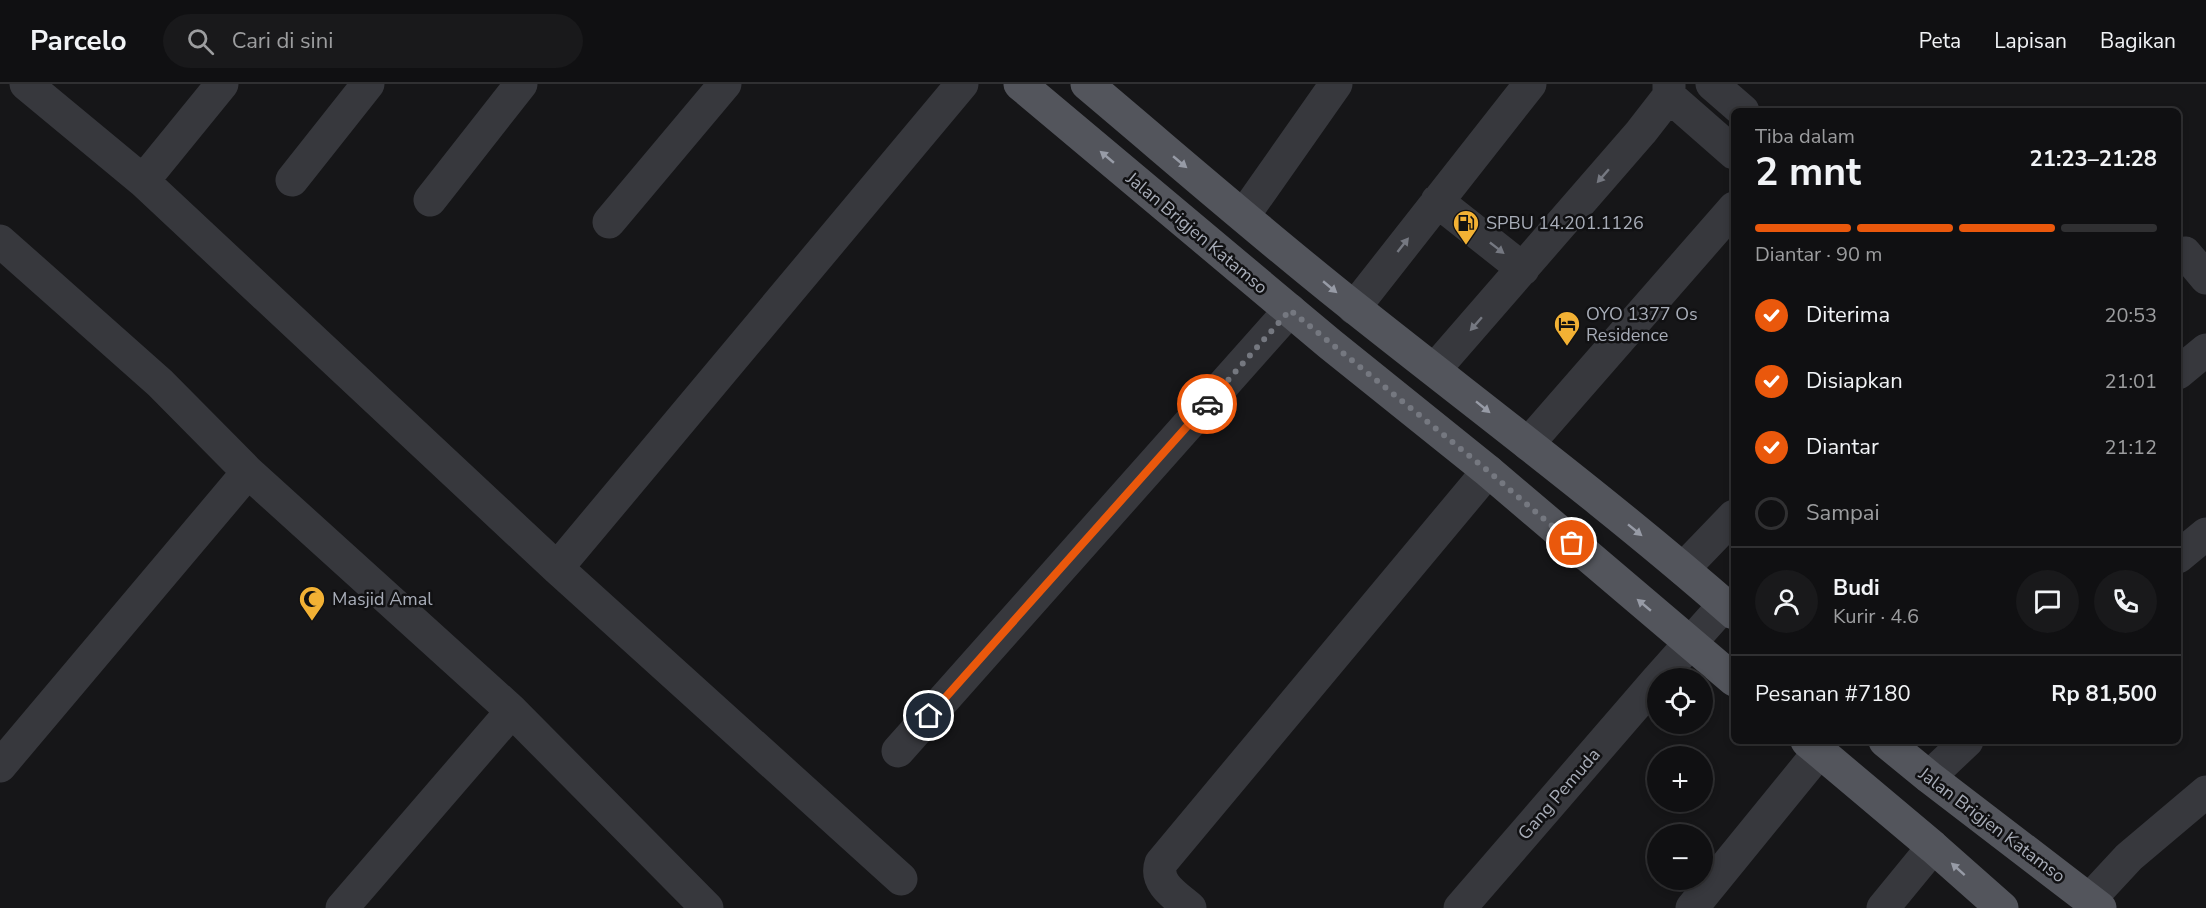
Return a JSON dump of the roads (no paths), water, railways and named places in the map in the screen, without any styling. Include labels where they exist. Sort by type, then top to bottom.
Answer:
[{"type":"main road","name":"Jalan Brigjen Katamso","points":[[1020,84],[1330,344],[1488,471],[1731,678]]},
{"type":"main road","points":[[1087,84],[1354,308],[1436,369],[1729,608]]},
{"type":"main road","points":[[1330,344],[1354,308]]},
{"type":"main road","name":"Jalan Brigjen Katamso","points":[[1889,744],[2095,904]]},
{"type":"main road","points":[[1813,746],[2002,908]]},
{"type":"street","points":[[26,84],[143,181],[557,568],[901,879]]},
{"type":"street","points":[[143,181],[222,84]]},
{"type":"street","points":[[292,180],[368,84]]},
{"type":"street","points":[[430,200],[521,84]]},
{"type":"street","points":[[609,222],[725,84]]},
{"type":"street","points":[[557,568],[962,84]]},
{"type":"street","points":[[1244,215],[1336,84]]},
{"type":"street","points":[[1354,308],[1530,84]]},
{"type":"street","points":[[1713,84],[1740,108]]},
{"type":"street","points":[[1436,369],[1641,132],[1669,90],[1731,150]]},
{"type":"street","points":[[1437,201],[1523,269]]},
{"type":"street","points":[[1528,444],[1731,211]]},
{"type":"street","points":[[0,241],[160,383],[248,472],[512,711],[707,908]]},
{"type":"street","points":[[2185,253],[2206,278]]},
{"type":"street","points":[[898,751],[1290,310]]},
{"type":"street","points":[[2181,371],[2206,350]]},
{"type":"street","points":[[1190,908],[1162,882],[1158,869],[1161,862],[1488,471]]},
{"type":"street","points":[[0,766],[248,472]]},
{"type":"street","points":[[1683,569],[1731,519]]},
{"type":"street","points":[[2181,555],[2206,534]]},
{"type":"street","name":"Gang Pemuda","points":[[1667,668],[1689,643],[1729,608]]},
{"type":"street","name":"Gang Pemuda","points":[[1460,908],[1647,692]]},
{"type":"street","points":[[342,908],[512,711]]},
{"type":"street","points":[[1929,777],[1964,744]]},
{"type":"street","points":[[1692,908],[1813,746]]},
{"type":"street","points":[[2095,904],[2129,857],[2206,792]]},
{"type":"street","points":[[1883,908],[1933,847]]},
{"type":"place","name":"SPBU 14.201.1126","points":[[1466,246]]},
{"type":"place","name":"OYO 1377 Os Residence","points":[[1567,347]]},
{"type":"place","name":"Masjid Amal","points":[[312,622]]}]
